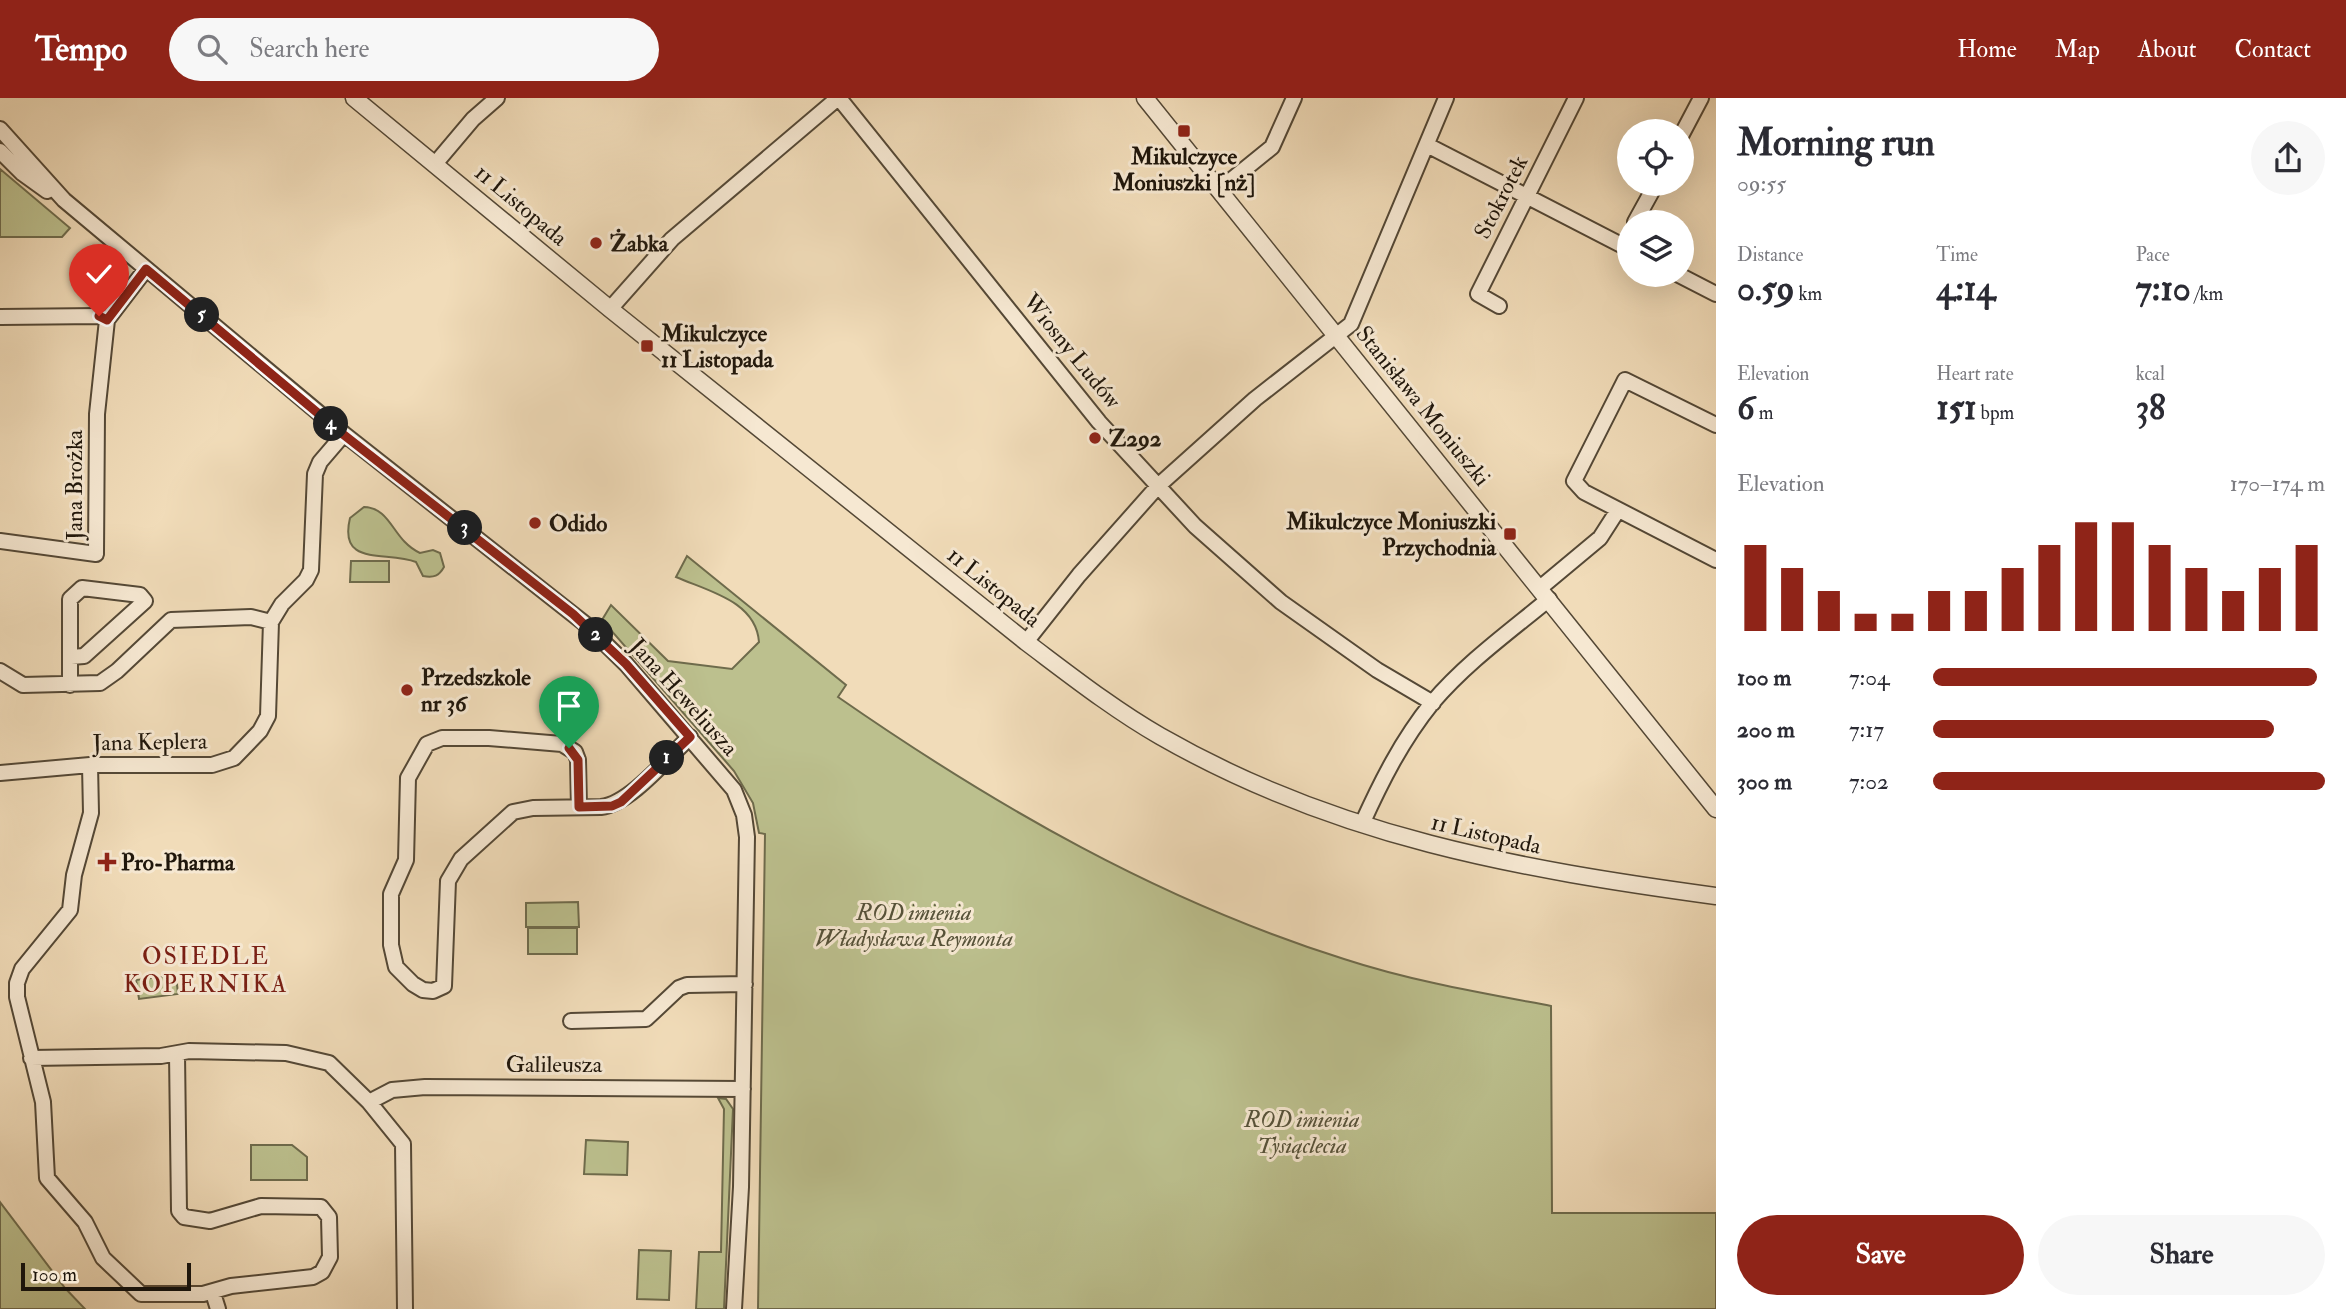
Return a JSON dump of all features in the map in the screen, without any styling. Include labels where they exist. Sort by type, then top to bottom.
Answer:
[{"type":"street","name":"11 Listopada","points":[[354,98],[610,309],[1026,642],[1085,688],[1161,737],[1253,783],[1362,824],[1528,869],[1716,896]]},
{"type":"street","points":[[435,164],[473,118],[497,98]]},
{"type":"street","points":[[610,309],[672,239],[839,98]]},
{"type":"street","name":"Wiosny Ludów","points":[[839,98],[1099,422],[1158,486],[1233,562],[1281,601],[1377,670],[1433,703]]},
{"type":"street","name":"Stanisława Moniuszki","points":[[1145,98],[1716,809]]},
{"type":"street","points":[[1219,190],[1272,147],[1294,98]]},
{"type":"street","points":[[1026,642],[1086,566],[1158,486],[1255,399],[1337,336],[1354,319],[1447,98]]},
{"type":"street","name":"Stokrotek","points":[[1499,306],[1478,294],[1576,98]]},
{"type":"street","points":[[1690,119],[1701,98]]},
{"type":"street","name":"Jana Heweliusza","points":[[0,129],[64,200],[344,435],[584,623],[626,664],[734,790],[744,816],[746,984],[734,1309]]},
{"type":"street","points":[[1427,145],[1617,237]]},
{"type":"street","name":"Jana Heweliusza","points":[[0,151],[37,185],[64,200]]},
{"type":"street","points":[[0,317],[99,316],[107,320],[146,269]]},
{"type":"street","points":[[1694,283],[1716,294]]},
{"type":"street","name":"Jana Brożka","points":[[0,541],[96,555],[97,414],[107,320]]},
{"type":"street","points":[[1716,425],[1625,380],[1574,481],[1579,490],[1716,560]]},
{"type":"street","points":[[0,671],[23,685],[89,685],[108,679],[171,620],[190,617],[251,617],[271,622],[282,604],[306,580],[311,570],[315,474],[320,462],[344,435]]},
{"type":"street","points":[[1362,824],[1394,759],[1433,703],[1600,538],[1618,510]]},
{"type":"street","points":[[70,685],[70,599],[75,592],[82,588],[140,595],[145,601],[84,656],[71,657]]},
{"type":"street","name":"Jana Keplera","points":[[0,774],[90,765],[212,765],[234,758],[260,731],[268,716],[271,622]]},
{"type":"street","points":[[579,807],[578,760],[575,752],[562,744],[489,738],[433,740],[420,752],[408,778],[405,866],[394,888],[391,903],[392,958],[396,967],[423,990],[440,989],[447,980],[448,881],[470,849],[513,812],[533,808],[579,807],[612,806],[621,802],[690,737]]},
{"type":"street","points":[[90,765],[91,813],[74,876],[70,910],[22,969],[17,983],[19,1011],[44,1112],[47,1178],[85,1222],[98,1252],[141,1294],[213,1293],[242,1284],[303,1279],[321,1272],[330,1257],[329,1217],[321,1207],[261,1206],[210,1221],[184,1217],[178,1201],[177,1054]]},
{"type":"street","name":"Galileusza","points":[[571,1021],[646,1019],[672,994],[687,985],[746,984]]},
{"type":"street","points":[[31,1058],[177,1054],[189,1051],[273,1052],[314,1057],[338,1070],[397,1133],[405,1157],[405,1309]]},
{"type":"street","name":"Galileusza","points":[[369,1102],[392,1090],[425,1087],[743,1089]]},
{"type":"street","points":[[213,1293],[218,1309]]},
{"type":"green space","points":[[0,169],[70,228],[62,237],[0,237]]},
{"type":"green space","points":[[364,507],[381,513],[403,540],[420,553],[433,550],[440,553],[444,567],[440,572],[436,576],[423,576],[416,562],[358,551],[351,544],[348,534],[350,518]]},
{"type":"green space","name":"ROD imienia Tysiąclecia","points":[[687,556],[846,685],[838,697],[957,776],[1081,847],[1209,909],[1276,936],[1369,967],[1551,1006],[1552,1213],[1716,1213],[1716,1309],[758,1309],[765,834],[759,833],[753,803],[734,771],[602,620],[611,605],[668,661],[732,669],[759,642],[756,628],[740,607],[728,599],[676,577]]},
{"type":"green space","points":[[351,561],[389,561],[389,582],[350,582]]},
{"type":"green space","points":[[578,902],[579,927],[526,927],[526,903]]},
{"type":"green space","points":[[528,928],[577,928],[577,954],[528,954]]},
{"type":"green space","points":[[176,975],[178,994],[139,999],[136,980]]},
{"type":"green space","points":[[718,1098],[726,1099],[733,1109],[724,1309],[696,1309],[699,1252],[721,1252],[724,1109]]},
{"type":"green space","points":[[586,1140],[628,1142],[627,1175],[584,1174]]},
{"type":"green space","points":[[251,1145],[292,1145],[307,1157],[307,1180],[251,1180]]},
{"type":"green space","points":[[0,1202],[65,1288],[85,1309],[0,1309]]},
{"type":"green space","points":[[639,1250],[671,1251],[669,1300],[637,1299]]},
{"type":"place","name":"Mikulczyce Moniuszki [nż]","points":[[1184,131]]},
{"type":"place","name":"Żabka","points":[[596,243]]},
{"type":"place","name":"Mikulczyce 11 Listopada","points":[[647,346]]},
{"type":"place","name":"Z292","points":[[1095,438]]},
{"type":"place","name":"Odido","points":[[535,523]]},
{"type":"place","name":"Mikulczyce Moniuszki Przychodnia","points":[[1510,534]]},
{"type":"place","name":"Przedszkole nr 36","points":[[407,690]]},
{"type":"place","name":"Pro-Pharma","points":[[107,862]]},
{"type":"district","name":"OSIEDLE KOPERNIKA","points":[[206,970]]},
{"type":"route","points":[[99,316],[107,320],[146,269],[344,435],[573,614],[626,664],[690,737],[621,802],[601,807],[579,807],[578,760],[575,752],[569,748]]},
{"type":"park label","name":"ROD imienia Władysława Reymonta","points":[[914,925]]}]
